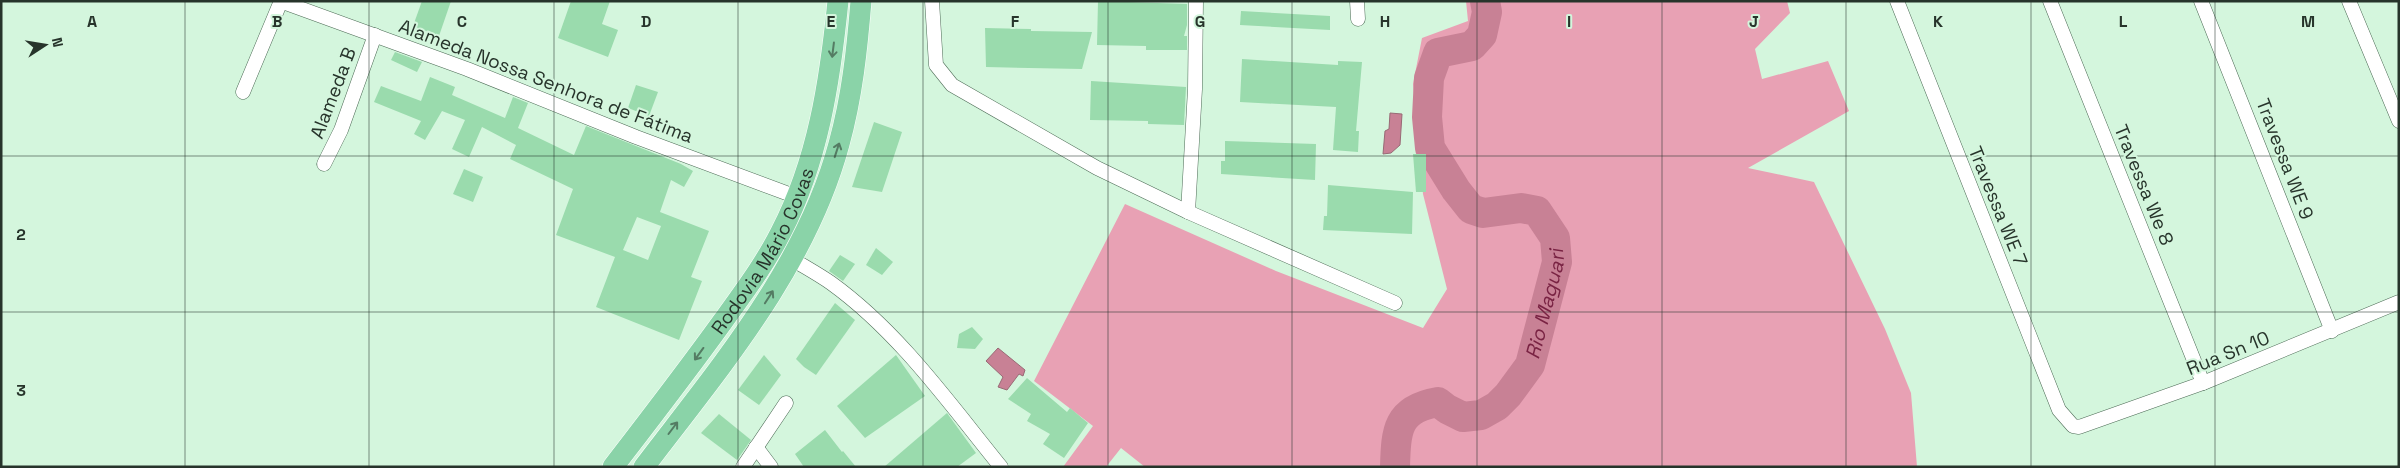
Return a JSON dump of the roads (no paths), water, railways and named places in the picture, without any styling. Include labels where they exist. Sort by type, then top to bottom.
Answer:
[{"type":"main road","name":"Rodovia Mário Covas","points":[[613,467],[688,370],[755,276],[781,233],[797,197],[817,139],[828,88],[838,1]]},
{"type":"main road","name":"Rodovia Mário Covas","points":[[644,467],[748,328],[792,259],[817,206],[839,146],[850,101],[861,1]]},
{"type":"street","name":"Alameda Nossa Senhora de Fátima","points":[[280,1],[375,35],[797,197]]},
{"type":"street","points":[[243,92],[280,1]]},
{"type":"street","points":[[932,1],[936,65],[952,85],[1097,168],[1188,212],[1395,304]]},
{"type":"street","points":[[1188,212],[1195,89],[1196,1]]},
{"type":"street","points":[[1357,1],[1358,19]]},
{"type":"street","name":"Travessa WE 7","points":[[1897,1],[2059,410],[2068,422]]},
{"type":"street","name":"Travessa We 8","points":[[2050,1],[2203,383]]},
{"type":"street","name":"Travessa WE 9","points":[[2201,1],[2332,331]]},
{"type":"street","points":[[2349,1],[2399,121]]},
{"type":"street","name":"Alameda B","points":[[324,164],[341,130],[375,35]]},
{"type":"street","points":[[792,259],[831,283],[888,333],[936,387],[1001,467]]},
{"type":"street","name":"Rua Sn 10","points":[[2068,422],[2079,427],[2203,383],[2399,302]]},
{"type":"street","points":[[743,467],[786,403]]},
{"type":"street","points":[[756,446],[771,467]]},
{"type":"waterway","name":"Rio Maguari","points":[[1395,467],[1398,432],[1401,423],[1414,410],[1424,405],[1438,402],[1463,417],[1481,415],[1497,406],[1508,395],[1530,365],[1557,262],[1555,238],[1537,211],[1521,208],[1483,213],[1471,209],[1456,190],[1430,148],[1427,117],[1429,78],[1438,53],[1472,46],[1482,35],[1487,12],[1485,1]]}]
